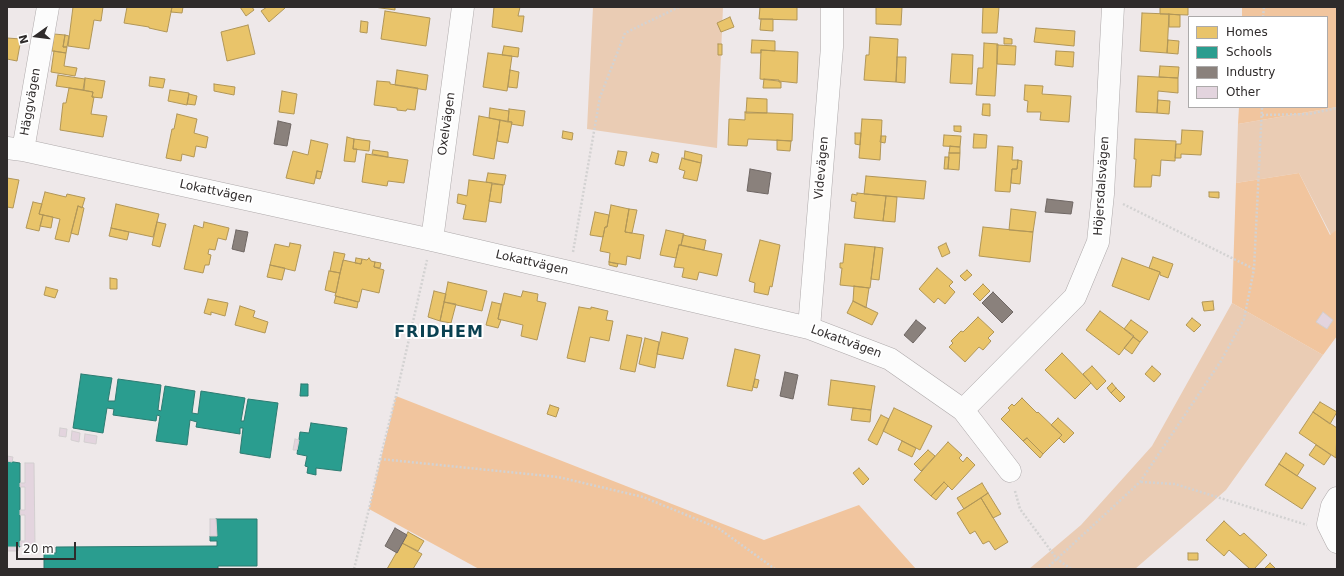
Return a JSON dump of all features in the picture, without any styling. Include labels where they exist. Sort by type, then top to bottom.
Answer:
[{"type":"street","name":"Häggvägen","points":[[15,149],[48,7]]},
{"type":"street","name":"Oxelvägen","points":[[432,240],[463,7]]},
{"type":"street","name":"Videvägen","points":[[808,328],[832,47],[832,7]]},
{"type":"street","name":"Höjersdalsvägen","points":[[963,410],[1075,297],[1098,242],[1103,194],[1113,7]]},
{"type":"street","name":"Lokattvägen","points":[[15,149],[432,240],[808,328],[890,358],[963,410],[1010,471]]},
{"type":"street","points":[[1332,533],[1332,506],[1337,498]]},
{"type":"path","points":[[570,272],[600,96],[625,33],[679,7]]},
{"type":"path","points":[[1046,569],[1140,482],[1221,361],[1244,319],[1254,269],[1262,108]]},
{"type":"path","points":[[1262,115],[1309,114],[1337,108]]},
{"type":"path","points":[[1103,194],[1254,269]]},
{"type":"path","points":[[354,569],[432,240]]},
{"type":"path","points":[[380,459],[558,477],[643,497],[718,528],[775,569]]},
{"type":"path","points":[[1010,471],[1020,509],[1057,559],[1071,569]]},
{"type":"path","points":[[1140,482],[1175,484],[1332,533]]},
{"type":"shaded area","points":[[593,7],[723,7],[717,148],[587,129]]},
{"type":"shaded area","points":[[1242,7],[1337,7],[1337,107],[1238,124],[1239,108],[1328,108],[1328,16],[1242,16]]},
{"type":"shaded area","points":[[1337,107],[1337,229],[1331,235],[1299,173],[1236,183],[1238,124]]},
{"type":"shaded area","points":[[1299,173],[1330,235],[1337,229],[1337,336],[1323,355],[1232,303],[1236,183]]},
{"type":"shaded area","points":[[1232,303],[1323,355],[1226,490],[1135,569],[1029,569],[1081,525],[1152,446]]},
{"type":"shaded area","points":[[396,396],[764,540],[859,505],[916,569],[479,569],[369,509]]},
{"type":"building: Homes","points":[[73,7],[103,7],[101,21],[94,20],[89,49],[68,46]]},
{"type":"building: Homes","points":[[127,7],[172,7],[167,32],[149,27],[124,23]]},
{"type":"building: Homes","points":[[172,7],[183,7],[182,13],[171,12]]},
{"type":"building: Homes","points":[[240,7],[252,7],[254,10],[246,16]]},
{"type":"building: Homes","points":[[267,7],[285,8],[269,22],[261,11]]},
{"type":"building: Homes","points":[[374,7],[395,7],[395,10]]},
{"type":"building: Homes","points":[[494,7],[520,7],[518,16],[524,16],[522,32],[492,27]]},
{"type":"building: Homes","points":[[760,7],[797,7],[797,20],[759,19]]},
{"type":"building: Homes","points":[[876,7],[902,7],[901,25],[876,24]]},
{"type":"building: Homes","points":[[983,7],[999,7],[997,33],[982,33]]},
{"type":"building: Homes","points":[[1160,7],[1188,7],[1188,15],[1160,14]]},
{"type":"building: Homes","points":[[385,11],[430,18],[426,46],[381,39]]},
{"type":"building: Homes","points":[[1142,13],[1169,14],[1167,53],[1140,51]]},
{"type":"building: Homes","points":[[1169,14],[1180,15],[1180,27],[1169,27]]},
{"type":"building: Homes","points":[[730,17],[734,27],[721,32],[717,23]]},
{"type":"building: Homes","points":[[761,19],[773,19],[773,31],[760,30]]},
{"type":"building: Homes","points":[[361,21],[368,22],[367,33],[360,32]]},
{"type":"building: Homes","points":[[248,25],[255,54],[227,61],[221,32]]},
{"type":"building: Homes","points":[[1036,28],[1075,31],[1074,46],[1034,42]]},
{"type":"building: Homes","points":[[54,34],[65,35],[63,47],[67,47],[66,53],[52,51]]},
{"type":"building: Homes","points":[[65,35],[69,36],[67,47],[63,47]]},
{"type":"building: Homes","points":[[870,37],[898,39],[896,82],[864,80],[866,55],[869,55]]},
{"type":"building: Homes","points":[[7,38],[21,39],[17,61],[7,59]]},
{"type":"building: Homes","points":[[1004,38],[1012,39],[1012,44],[1004,44]]},
{"type":"building: Homes","points":[[752,40],[775,41],[775,51],[761,50],[761,53],[751,53]]},
{"type":"building: Homes","points":[[1168,40],[1179,41],[1178,54],[1167,53]]},
{"type":"building: Homes","points":[[984,43],[998,44],[995,96],[976,95],[978,68],[983,68]]},
{"type":"building: Homes","points":[[718,44],[722,44],[722,55],[718,55]]},
{"type":"building: Homes","points":[[997,45],[1016,46],[1015,65],[997,64]]},
{"type":"building: Homes","points":[[504,46],[519,48],[518,57],[502,55]]},
{"type":"building: Homes","points":[[761,50],[798,52],[797,83],[760,79]]},
{"type":"building: Homes","points":[[54,51],[66,53],[64,66],[77,68],[75,76],[51,72]]},
{"type":"building: Homes","points":[[1056,51],[1074,52],[1073,67],[1055,65]]},
{"type":"building: Homes","points":[[488,53],[512,56],[507,91],[483,87]]},
{"type":"building: Homes","points":[[952,54],[973,55],[972,84],[950,83]]},
{"type":"building: Homes","points":[[897,57],[906,57],[905,83],[896,82]]},
{"type":"building: Homes","points":[[1160,66],[1179,67],[1178,78],[1159,77]]},
{"type":"building: Homes","points":[[397,70],[428,75],[426,90],[395,85]]},
{"type":"building: Homes","points":[[510,70],[519,72],[517,88],[508,87]]},
{"type":"building: Homes","points":[[58,75],[85,79],[84,90],[56,86]]},
{"type":"building: Homes","points":[[1138,76],[1178,78],[1178,93],[1158,91],[1157,113],[1136,112]]},
{"type":"building: Homes","points":[[150,77],[165,79],[163,88],[149,86]]},
{"type":"building: Homes","points":[[85,78],[105,81],[102,98],[92,97],[93,92],[83,90]]},
{"type":"building: Homes","points":[[764,79],[779,80],[779,82],[781,82],[781,88],[763,88]]},
{"type":"building: Homes","points":[[377,81],[390,82],[390,84],[418,88],[415,110],[397,110],[397,108],[374,105]]},
{"type":"building: Homes","points":[[214,84],[235,87],[234,95],[214,91]]},
{"type":"building: Homes","points":[[1025,85],[1043,86],[1042,94],[1071,96],[1069,122],[1040,120],[1041,112],[1027,112],[1028,101],[1024,100]]},
{"type":"building: Homes","points":[[69,88],[93,92],[92,97],[94,97],[91,114],[107,116],[103,137],[60,130],[63,103],[66,103]]},
{"type":"building: Homes","points":[[170,90],[189,93],[187,105],[168,101]]},
{"type":"building: Homes","points":[[282,91],[297,94],[294,114],[279,112]]},
{"type":"building: Homes","points":[[189,94],[197,96],[195,105],[187,104]]},
{"type":"building: Homes","points":[[747,98],[767,99],[767,113],[746,113]]},
{"type":"building: Homes","points":[[1158,100],[1170,101],[1169,114],[1157,113]]},
{"type":"building: Homes","points":[[983,104],[990,104],[990,116],[982,115]]},
{"type":"building: Homes","points":[[490,108],[509,111],[508,122],[489,118]]},
{"type":"building: Homes","points":[[509,109],[525,111],[523,126],[508,122]]},
{"type":"building: Homes","points":[[745,112],[793,114],[792,141],[748,139],[747,146],[728,145],[729,119],[745,120]]},
{"type":"building: Homes","points":[[177,114],[197,119],[194,133],[208,137],[206,148],[196,146],[194,157],[182,154],[181,161],[166,158],[172,129],[174,129]]},
{"type":"building: Homes","points":[[479,116],[500,120],[494,159],[473,155]]},
{"type":"building: Homes","points":[[862,119],[882,120],[880,160],[859,158]]},
{"type":"building: Homes","points":[[500,120],[512,122],[508,143],[497,141]]},
{"type":"building: Homes","points":[[954,126],[961,126],[961,132],[954,131]]},
{"type":"building: Homes","points":[[1182,130],[1203,131],[1201,155],[1181,154],[1181,158],[1175,158],[1176,144],[1181,144]]},
{"type":"building: Homes","points":[[563,131],[573,133],[572,140],[562,138]]},
{"type":"building: Homes","points":[[855,133],[861,133],[860,145],[855,144]]},
{"type":"building: Homes","points":[[974,134],[987,135],[986,148],[973,148]]},
{"type":"building: Homes","points":[[944,135],[961,136],[960,147],[943,146]]},
{"type":"building: Homes","points":[[881,136],[886,136],[885,143],[880,142]]},
{"type":"building: Homes","points":[[347,137],[354,139],[353,149],[357,149],[355,162],[344,161]]},
{"type":"building: Homes","points":[[354,139],[370,141],[369,151],[353,149]]},
{"type":"building: Homes","points":[[1135,139],[1176,141],[1175,161],[1161,160],[1160,176],[1152,175],[1151,187],[1134,187],[1136,159],[1134,159]]},
{"type":"building: Homes","points":[[311,140],[328,144],[322,172],[317,171],[314,184],[286,178],[293,151],[308,155]]},
{"type":"building: Homes","points":[[777,140],[791,141],[790,151],[777,150]]},
{"type":"building: Homes","points":[[950,146],[960,147],[960,153],[949,153]]},
{"type":"building: Homes","points":[[998,146],[1013,147],[1012,160],[1018,160],[1017,169],[1012,169],[1010,192],[995,191]]},
{"type":"building: Homes","points":[[373,150],[388,152],[388,157],[372,154]]},
{"type":"building: Homes","points":[[618,151],[627,152],[624,166],[615,164]]},
{"type":"building: Homes","points":[[685,151],[702,155],[701,163],[684,159]]},
{"type":"building: Homes","points":[[652,152],[659,154],[657,163],[649,161]]},
{"type":"building: Homes","points":[[949,153],[960,153],[959,170],[948,169]]},
{"type":"building: Homes","points":[[366,154],[408,160],[404,183],[388,181],[387,186],[362,182]]},
{"type":"building: Homes","points":[[945,157],[949,157],[948,169],[944,169]]},
{"type":"building: Homes","points":[[682,158],[701,163],[697,181],[683,178],[685,171],[679,169]]},
{"type":"building: Homes","points":[[1018,160],[1022,161],[1020,184],[1011,183],[1012,169],[1017,169]]},
{"type":"building: Homes","points":[[317,171],[322,172],[320,179],[316,178]]},
{"type":"building: Homes","points":[[488,173],[506,175],[504,185],[486,182]]},
{"type":"building: Homes","points":[[866,176],[926,181],[924,199],[864,194]]},
{"type":"building: Homes","points":[[7,178],[19,180],[13,208],[7,207]]},
{"type":"building: Homes","points":[[469,180],[492,183],[486,222],[463,219],[466,205],[457,203],[458,194],[467,196]]},
{"type":"building: Homes","points":[[492,184],[503,185],[501,203],[489,201]]},
{"type":"building: Homes","points":[[45,192],[66,197],[67,194],[85,198],[82,208],[78,206],[69,242],[55,239],[60,219],[39,214]]},
{"type":"building: Homes","points":[[1209,192],[1219,192],[1219,198],[1209,197]]},
{"type":"building: Homes","points":[[857,193],[886,196],[883,221],[854,218],[856,202],[851,201],[852,194],[857,195]]},
{"type":"building: Homes","points":[[886,196],[897,197],[895,222],[883,221]]},
{"type":"building: Homes","points":[[33,202],[42,204],[39,214],[43,215],[39,231],[26,228]]},
{"type":"building: Homes","points":[[116,204],[159,214],[153,237],[111,228]]},
{"type":"building: Homes","points":[[611,205],[629,209],[625,232],[644,235],[640,259],[627,256],[626,265],[609,262],[610,253],[600,251],[605,227],[607,227]]},
{"type":"building: Homes","points":[[78,206],[84,208],[78,235],[71,233]]},
{"type":"building: Homes","points":[[629,209],[637,210],[632,233],[625,232]]},
{"type":"building: Homes","points":[[1011,209],[1036,212],[1033,232],[1009,230]]},
{"type":"building: Homes","points":[[595,212],[609,215],[607,227],[605,227],[603,237],[590,235]]},
{"type":"building: Homes","points":[[43,215],[53,217],[51,228],[40,226]]},
{"type":"building: Homes","points":[[157,222],[166,224],[160,247],[152,245]]},
{"type":"building: Homes","points":[[204,222],[229,228],[226,240],[218,238],[215,250],[209,249],[208,254],[211,255],[209,265],[205,265],[203,273],[184,269],[194,225],[203,228]]},
{"type":"building: Homes","points":[[983,227],[1033,232],[1030,262],[979,256]]},
{"type":"building: Homes","points":[[111,228],[129,232],[127,240],[109,236]]},
{"type":"building: Homes","points":[[666,230],[684,234],[681,245],[679,245],[676,258],[660,255]]},
{"type":"building: Homes","points":[[683,235],[706,240],[704,250],[681,245]]},
{"type":"building: Homes","points":[[760,240],[780,245],[772,287],[770,286],[768,295],[754,292],[755,283],[749,281]]},
{"type":"building: Homes","points":[[290,243],[301,245],[295,271],[270,265],[275,244],[289,247]]},
{"type":"building: Homes","points":[[946,243],[950,253],[942,257],[938,247]]},
{"type":"building: Homes","points":[[845,244],[875,247],[870,288],[840,285],[842,268],[840,268],[840,263],[843,263]]},
{"type":"building: Homes","points":[[679,245],[722,254],[717,276],[699,272],[697,280],[682,277],[684,268],[674,267]]},
{"type":"building: Homes","points":[[875,247],[883,248],[879,280],[871,279]]},
{"type":"building: Homes","points":[[334,252],[345,254],[340,273],[330,271]]},
{"type":"building: Homes","points":[[1153,257],[1173,264],[1168,278],[1160,275],[1160,272],[1149,268]]},
{"type":"building: Homes","points":[[356,258],[362,259],[361,264],[355,263]]},
{"type":"building: Homes","points":[[369,258],[371,261],[375,262],[374,267],[384,270],[379,293],[362,289],[359,302],[335,296],[343,260],[361,264],[362,259],[367,260]]},
{"type":"building: Homes","points":[[1122,258],[1160,272],[1149,300],[1112,286]]},
{"type":"building: Homes","points":[[375,262],[381,263],[380,268],[374,267]]},
{"type":"building: Homes","points":[[609,262],[618,264],[617,267],[609,265]]},
{"type":"building: Homes","points":[[270,265],[285,268],[282,280],[267,277]]},
{"type":"building: Homes","points":[[937,268],[953,282],[949,286],[955,292],[945,304],[938,298],[934,303],[919,289]]},
{"type":"building: Homes","points":[[967,270],[972,275],[965,281],[960,276]]},
{"type":"building: Homes","points":[[329,271],[340,273],[336,293],[325,290]]},
{"type":"building: Homes","points":[[110,278],[117,279],[117,289],[110,289]]},
{"type":"building: Homes","points":[[448,282],[487,291],[482,311],[444,302]]},
{"type":"building: Homes","points":[[983,284],[990,291],[980,301],[973,294]]},
{"type":"building: Homes","points":[[854,286],[869,288],[866,308],[853,301]]},
{"type":"building: Homes","points":[[46,287],[58,290],[55,298],[44,295]]},
{"type":"building: Homes","points":[[434,291],[446,294],[440,321],[428,317]]},
{"type":"building: Homes","points":[[523,291],[538,294],[537,301],[546,303],[537,340],[521,336],[523,325],[498,319],[504,293],[521,297]]},
{"type":"building: Homes","points":[[336,296],[358,302],[357,308],[334,303]]},
{"type":"building: Homes","points":[[208,299],[228,303],[225,316],[211,312],[211,315],[204,313]]},
{"type":"building: Homes","points":[[853,301],[878,313],[872,325],[847,313]]},
{"type":"building: Homes","points":[[1213,301],[1214,310],[1204,311],[1202,302]]},
{"type":"building: Homes","points":[[444,302],[456,304],[451,323],[440,321]]},
{"type":"building: Homes","points":[[492,302],[501,304],[498,319],[501,320],[498,328],[486,325]]},
{"type":"building: Homes","points":[[240,306],[255,311],[253,317],[268,322],[265,333],[235,325]]},
{"type":"building: Homes","points":[[579,307],[591,309],[591,307],[608,311],[606,320],[613,321],[609,341],[590,337],[585,362],[567,358]]},
{"type":"building: Homes","points":[[1100,311],[1134,336],[1119,355],[1086,330]]},
{"type":"building: Homes","points":[[978,317],[994,332],[988,338],[991,341],[983,350],[979,347],[965,362],[949,347],[953,343],[951,341],[961,331],[963,332]]},
{"type":"building: Homes","points":[[1192,318],[1201,325],[1194,332],[1186,325]]},
{"type":"building: Homes","points":[[1131,320],[1148,332],[1140,342],[1124,329]]},
{"type":"building: Homes","points":[[662,332],[688,338],[683,359],[657,354]]},
{"type":"building: Homes","points":[[627,335],[642,338],[635,372],[620,369]]},
{"type":"building: Homes","points":[[1133,337],[1140,342],[1132,354],[1124,348]]},
{"type":"building: Homes","points":[[645,338],[659,342],[655,368],[639,364]]},
{"type":"building: Homes","points":[[735,349],[760,355],[752,391],[727,386]]},
{"type":"building: Homes","points":[[1062,353],[1091,383],[1075,399],[1045,370]]},
{"type":"building: Homes","points":[[1092,366],[1106,381],[1097,390],[1083,374]]},
{"type":"building: Homes","points":[[1152,366],[1161,374],[1154,382],[1145,374]]},
{"type":"building: Homes","points":[[755,379],[759,380],[757,388],[753,387]]},
{"type":"building: Homes","points":[[831,380],[875,386],[871,410],[828,405]]},
{"type":"building: Homes","points":[[1112,383],[1116,388],[1111,393],[1107,388]]},
{"type":"building: Homes","points":[[1116,388],[1125,397],[1120,402],[1111,393]]},
{"type":"building: Homes","points":[[1022,398],[1062,435],[1043,454],[1027,438],[1023,441],[1001,419],[1010,410],[1008,408],[1012,404],[1014,406]]},
{"type":"building: Homes","points":[[1320,402],[1337,412],[1330,424],[1313,412]]},
{"type":"building: Homes","points":[[550,405],[559,408],[556,417],[547,414]]},
{"type":"building: Homes","points":[[853,408],[871,410],[870,422],[851,420]]},
{"type":"building: Homes","points":[[894,408],[932,426],[920,450],[883,431]]},
{"type":"building: Homes","points":[[1313,412],[1337,428],[1336,458],[1299,433]]},
{"type":"building: Homes","points":[[881,415],[889,419],[877,445],[868,440]]},
{"type":"building: Homes","points":[[1058,418],[1074,433],[1064,443],[1059,438],[1062,435],[1051,425]]},
{"type":"building: Homes","points":[[1027,438],[1043,454],[1040,458],[1023,441]]},
{"type":"building: Homes","points":[[902,441],[916,448],[912,457],[898,450]]},
{"type":"building: Homes","points":[[948,442],[962,455],[959,458],[963,462],[967,457],[975,465],[952,490],[944,482],[931,496],[914,480]]},
{"type":"building: Homes","points":[[1316,445],[1331,455],[1324,465],[1309,455]]},
{"type":"building: Homes","points":[[928,450],[935,456],[921,471],[914,464]]},
{"type":"building: Homes","points":[[1286,453],[1304,465],[1297,476],[1279,464]]},
{"type":"building: Homes","points":[[1279,464],[1316,488],[1302,509],[1265,485]]},
{"type":"building: Homes","points":[[859,468],[869,479],[863,485],[853,473]]},
{"type":"building: Homes","points":[[944,482],[948,486],[936,500],[931,496]]},
{"type":"building: Homes","points":[[982,483],[988,493],[964,509],[957,498]]},
{"type":"building: Homes","points":[[988,493],[1001,514],[993,518],[981,498]]},
{"type":"building: Homes","points":[[981,498],[1008,542],[995,550],[989,541],[983,544],[975,531],[970,534],[957,513]]},
{"type":"building: Homes","points":[[1224,521],[1240,536],[1244,533],[1267,555],[1254,569],[1250,569],[1229,550],[1224,556],[1206,540]]},
{"type":"building: Homes","points":[[408,532],[424,541],[418,551],[402,543]]},
{"type":"building: Homes","points":[[402,543],[422,554],[413,569],[387,569]]},
{"type":"building: Homes","points":[[1188,553],[1198,553],[1198,560],[1188,560]]},
{"type":"building: Homes","points":[[1270,563],[1276,569],[1264,569]]},
{"type":"building: Schools","points":[[81,374],[112,378],[108,401],[115,401],[118,379],[161,385],[158,410],[161,411],[165,386],[195,391],[192,413],[198,414],[201,391],[245,398],[241,421],[244,421],[248,399],[278,403],[270,458],[240,453],[243,428],[240,428],[240,434],[196,427],[197,422],[190,420],[187,445],[156,441],[160,416],[157,415],[156,421],[113,415],[114,409],[107,408],[103,433],[73,428]]},
{"type":"building: Schools","points":[[301,384],[308,384],[308,396],[300,396]]},
{"type":"building: Schools","points":[[311,423],[347,428],[341,471],[316,468],[316,475],[307,473],[308,467],[305,466],[307,456],[297,454],[300,432],[309,433]]},
{"type":"building: Schools","points":[[7,461],[20,463],[20,547],[7,547]]},
{"type":"building: Schools","points":[[216,519],[257,519],[257,566],[218,566],[218,569],[44,569],[44,553],[56,553],[56,547],[217,546],[217,541],[210,541],[210,536],[217,536]]},
{"type":"building: Industry","points":[[278,121],[291,124],[287,146],[274,144]]},
{"type":"building: Industry","points":[[750,169],[771,173],[768,194],[747,191]]},
{"type":"building: Industry","points":[[1047,199],[1073,202],[1071,214],[1045,212]]},
{"type":"building: Industry","points":[[236,230],[248,232],[244,252],[232,249]]},
{"type":"building: Industry","points":[[993,292],[1013,312],[1002,323],[982,303]]},
{"type":"building: Industry","points":[[916,320],[926,328],[913,343],[904,335]]},
{"type":"building: Industry","points":[[785,372],[798,375],[793,399],[780,396]]},
{"type":"building: Industry","points":[[395,528],[407,535],[397,553],[385,546]]},
{"type":"building: Other","points":[[1323,312],[1333,320],[1327,329],[1316,322]]},
{"type":"building: Other","points":[[60,428],[67,429],[66,437],[59,436]]},
{"type":"building: Other","points":[[72,431],[80,433],[79,442],[71,440]]},
{"type":"building: Other","points":[[85,434],[97,436],[96,444],[84,442]]},
{"type":"building: Other","points":[[295,439],[299,440],[297,450],[293,450]]},
{"type":"building: Other","points":[[7,456],[13,457],[12,462],[7,461]]},
{"type":"building: Other","points":[[25,463],[34,463],[35,547],[20,546],[20,541],[25,541],[25,515],[20,515],[20,510],[25,510],[25,487],[20,487],[20,483],[25,483]]},
{"type":"building: Other","points":[[210,519],[216,519],[217,536],[210,536]]},
{"type":"building: Other","points":[[7,547],[19,547],[18,551],[7,551]]},
{"type":"district","name":"FRIDHEM","points":[[439,333]]}]
